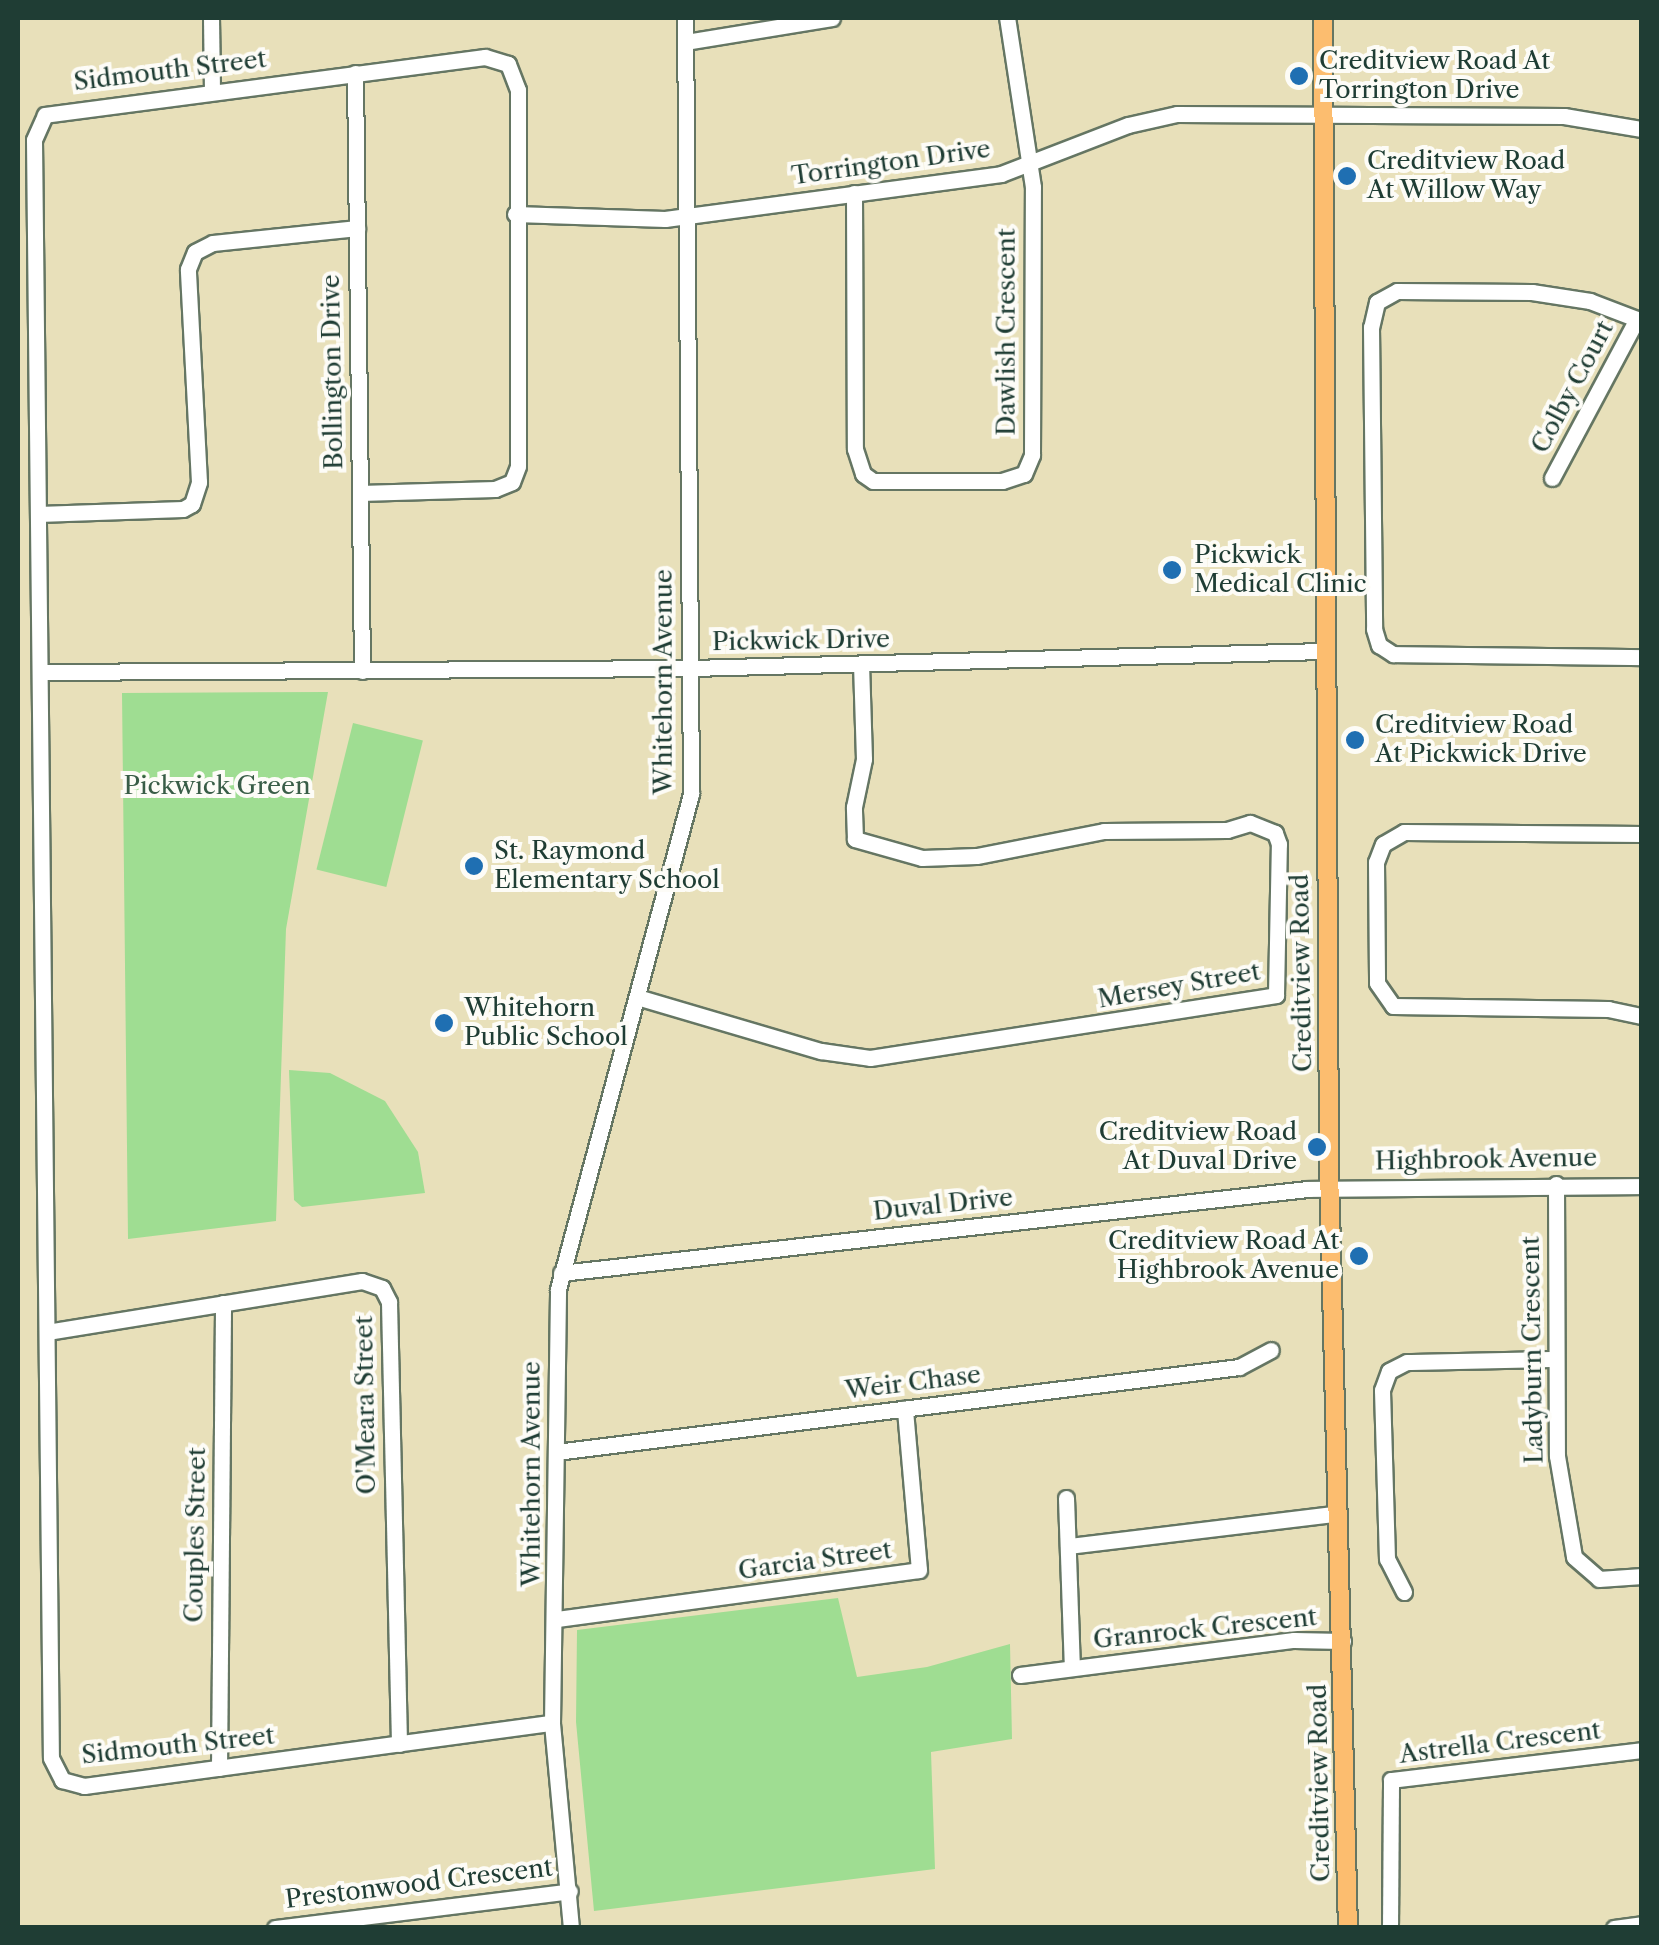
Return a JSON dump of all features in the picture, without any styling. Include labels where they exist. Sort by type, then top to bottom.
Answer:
[{"type":"main road","name":"Creditview Road","points":[[1324,18],[1324,650],[1334,1514],[1343,1641],[1348,1928]]},
{"type":"street","points":[[211,18],[212,92]]},
{"type":"street","name":"Whitehorn Avenue","points":[[571,1928],[552,1723],[561,1273],[691,794],[684,217],[686,18]]},
{"type":"street","points":[[686,42],[832,18]]},
{"type":"street","points":[[1007,18],[1031,162]]},
{"type":"street","name":"Sidmouth Street","points":[[360,493],[496,489],[512,482],[518,466],[518,90],[508,64],[485,57],[58,110],[36,126],[52,1758],[62,1780],[84,1786],[552,1723]]},
{"type":"street","name":"Bollington Drive","points":[[355,73],[362,671]]},
{"type":"street","name":"Torrington Drive","points":[[515,214],[684,217],[1001,174],[1128,125],[1177,114],[1564,116],[1642,129]]},
{"type":"street","name":"Dawlish Crescent","points":[[854,192],[855,450],[863,474],[873,481],[1002,481],[1024,474],[1032,455],[1031,162]]},
{"type":"street","points":[[38,514],[183,510],[192,504],[199,482],[188,269],[195,252],[213,243],[356,228]]},
{"type":"street","points":[[1639,320],[1590,302],[1532,292],[1397,291],[1378,302],[1371,327],[1374,629],[1379,645],[1393,654],[1642,657]]},
{"type":"street","name":"Colby Court","points":[[1552,478],[1639,320]]},
{"type":"street","name":"Pickwick Drive","points":[[40,672],[691,668],[1324,650]]},
{"type":"street","name":"Mersey Street","points":[[637,997],[821,1052],[870,1058],[1276,995],[1278,844],[1274,833],[1250,824],[1227,830],[1104,831],[958,856],[922,858],[856,840],[854,807],[864,759],[861,665]]},
{"type":"street","points":[[1642,834],[1404,832],[1383,844],[1376,862],[1377,983],[1393,1006],[1608,1009],[1642,1016]]},
{"type":"street","name":"Ladyburn Crescent","points":[[1556,1184],[1557,1456],[1574,1556],[1599,1579],[1642,1576]]},
{"type":"street","name":"Highbrook Avenue","points":[[1330,1188],[1642,1186]]},
{"type":"street","name":"Duval Drive","points":[[561,1273],[1330,1188]]},
{"type":"street","name":"O'Meara Street","points":[[47,1332],[362,1281],[382,1288],[389,1302],[398,1744]]},
{"type":"street","name":"Couples Street","points":[[219,1768],[224,1303]]},
{"type":"street","name":"Weir Chase","points":[[556,1452],[1240,1367],[1271,1350]]},
{"type":"street","points":[[1404,1592],[1386,1559],[1382,1390],[1389,1371],[1407,1362],[1555,1359]]},
{"type":"street","name":"Garcia Street","points":[[557,1619],[919,1570],[905,1409]]},
{"type":"street","name":"Granrock Crescent","points":[[1066,1498],[1072,1668]]},
{"type":"street","points":[[1069,1546],[1334,1514]]},
{"type":"street","name":"Granrock Crescent","points":[[1020,1675],[1294,1640],[1343,1641]]},
{"type":"street","name":"Astrella Crescent","points":[[1390,1928],[1391,1780],[1642,1750]]},
{"type":"street","name":"Prestonwood Crescent","points":[[275,1928],[570,1890]]},
{"type":"street","points":[[1614,1928],[1642,1924]]},
{"type":"green space","name":"Pickwick Green","points":[[328,692],[286,929],[276,1221],[128,1239],[122,693]]},
{"type":"green space","points":[[353,723],[423,740],[386,887],[316,870]]},
{"type":"green space","points":[[289,1070],[330,1073],[385,1101],[418,1152],[425,1193],[302,1207],[294,1200]]},
{"type":"green space","points":[[838,1598],[857,1677],[927,1667],[1010,1644],[1012,1739],[931,1752],[935,1869],[594,1911],[576,1722],[577,1630]]},
{"type":"place","name":"Creditview Road At Torrington Drive","points":[[1299,76]]},
{"type":"place","name":"Creditview Road At Willow Way","points":[[1347,176]]},
{"type":"place","name":"Pickwick Medical Clinic","points":[[1172,570]]},
{"type":"place","name":"Creditview Road At Pickwick Drive","points":[[1355,740]]},
{"type":"place","name":"St. Raymond Elementary School","points":[[474,866]]},
{"type":"place","name":"Whitehorn Public School","points":[[444,1023]]},
{"type":"place","name":"Creditview Road At Duval Drive","points":[[1317,1147]]},
{"type":"place","name":"Creditview Road At Highbrook Avenue","points":[[1359,1256]]}]
